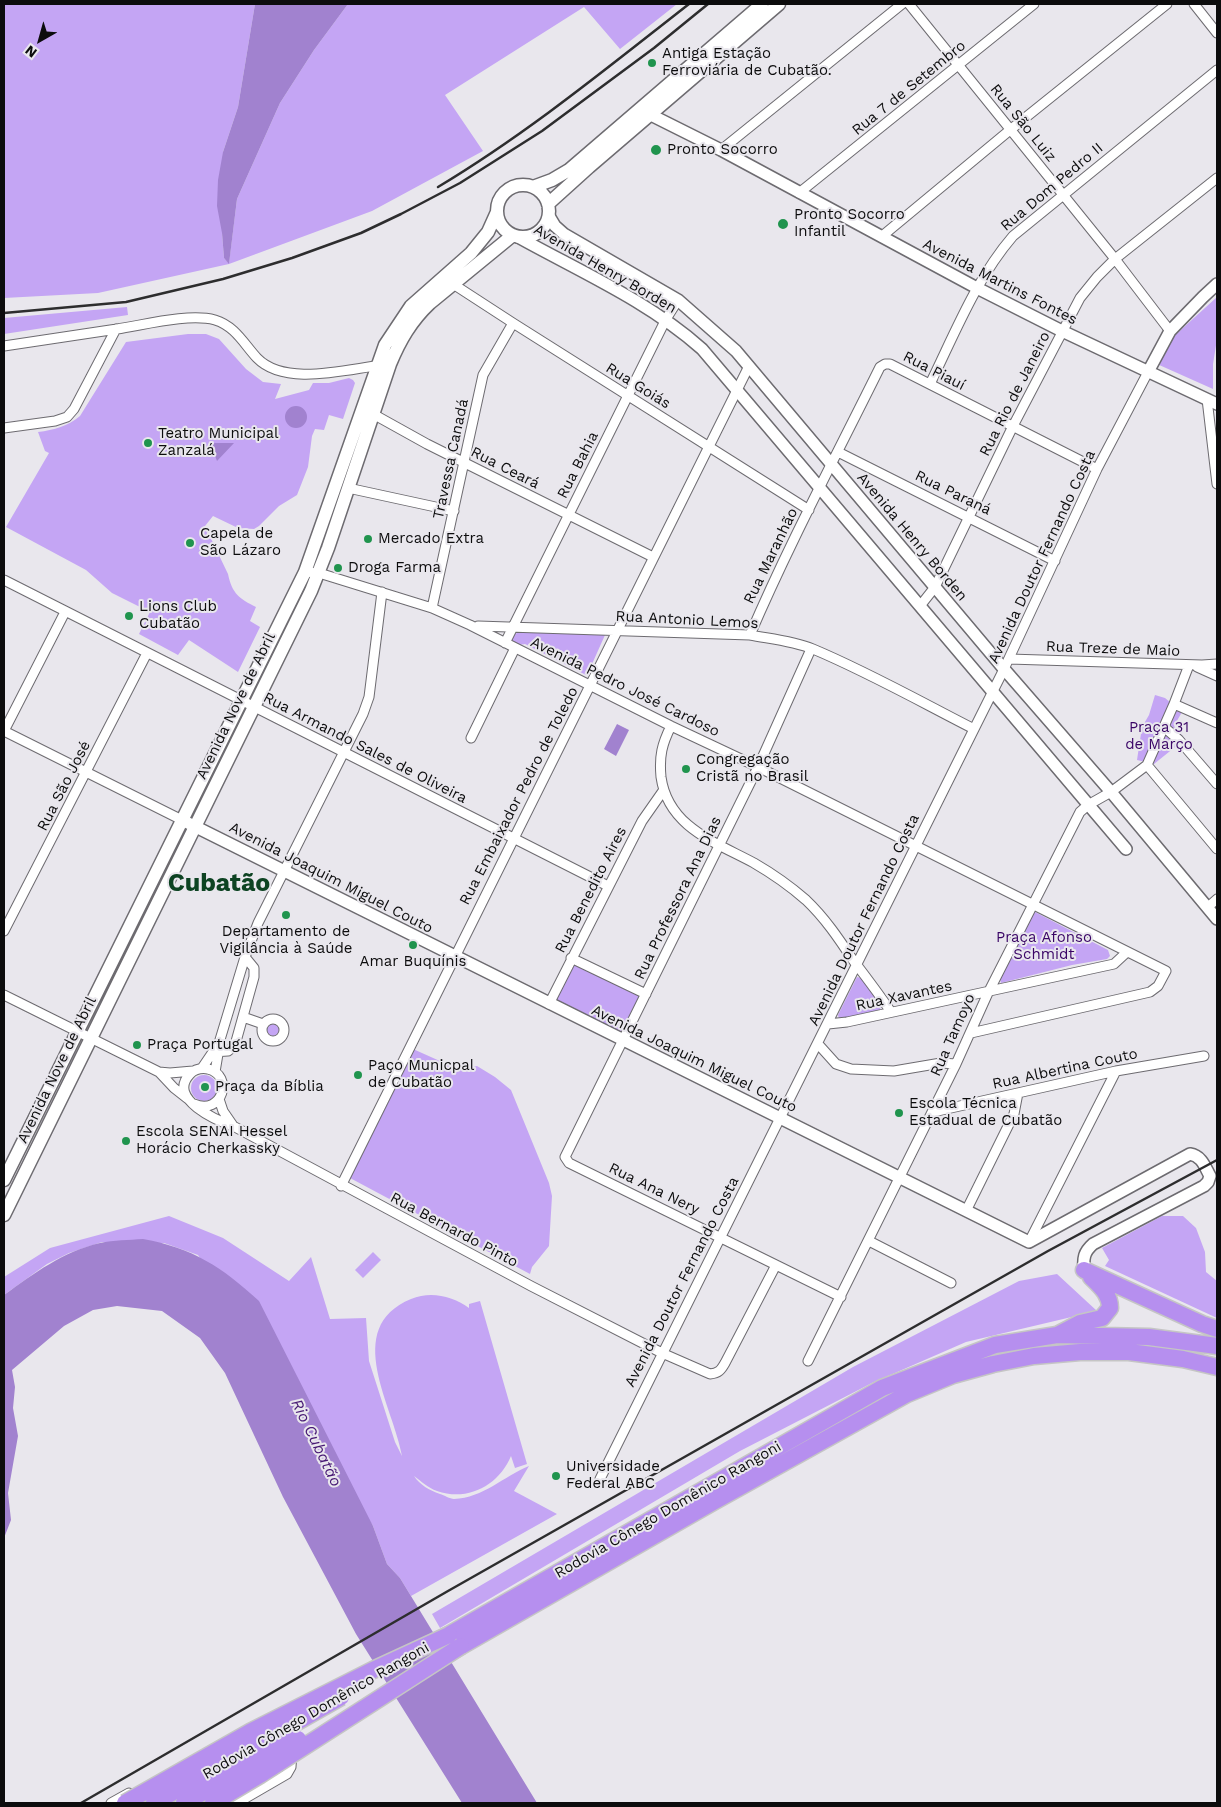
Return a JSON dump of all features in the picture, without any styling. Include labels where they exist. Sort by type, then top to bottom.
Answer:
[{"type":"highway","points":[[1084,1270],[1202,1324],[1217,1329]]},
{"type":"highway","points":[[1057,1335],[1080,1324],[1102,1318],[1110,1308],[1107,1293],[1084,1270]]},
{"type":"highway","name":"Rodovia Cônego Domênico Rangoni","points":[[552,1586],[882,1388],[995,1345],[1057,1335],[1149,1337],[1217,1346]]},
{"type":"highway","name":"Rodovia Cônego Domênico Rangoni","points":[[154,1803],[552,1586],[713,1502],[899,1398],[953,1375],[993,1364],[1034,1356],[1080,1352],[1129,1352],[1215,1367]]},
{"type":"highway","points":[[125,1803],[258,1728],[373,1670],[455,1640]]},
{"type":"highway","points":[[213,1803],[260,1775],[455,1640]]},
{"type":"highway","name":"Rodovia Cônego Domênico Rangoni","points":[[184,1803],[455,1640]]},
{"type":"main road","points":[[731,38],[762,4]]},
{"type":"main road","points":[[533,187],[552,180],[569,170],[645,112],[731,38],[779,4]]},
{"type":"main road","points":[[548,210],[645,112]]},
{"type":"main road","points":[[522,185],[533,187],[543,194],[548,210],[544,227],[530,236],[516,236],[504,228],[497,212],[499,201],[506,192],[511,188],[522,185]]},
{"type":"main road","name":"Avenida Nove de Abril","points":[[4,1180],[305,572],[383,364],[392,333],[411,306],[471,253],[488,232],[497,212]]},
{"type":"main road","name":"Avenida Nove de Abril","points":[[4,1214],[319,574],[373,414],[383,364],[408,327],[430,303],[516,236]]},
{"type":"street","points":[[721,150],[902,4]]},
{"type":"street","name":"Rua São Luiz","points":[[909,4],[1115,259],[1170,331]]},
{"type":"street","name":"Rua 7 de Setembro","points":[[800,192],[1034,4]]},
{"type":"street","points":[[881,237],[1167,4]]},
{"type":"street","points":[[1194,4],[1217,33]]},
{"type":"street","name":"Rua Dom Pedro II","points":[[930,384],[977,288],[997,256],[1014,236],[1062,194],[1217,70]]},
{"type":"street","name":"Avenida Martins Fontes","points":[[645,112],[721,150],[977,288],[1062,331],[1212,402]]},
{"type":"street","name":"Rua Rio de Janeiro","points":[[920,606],[935,587],[1013,426],[1080,298],[1115,259],[1217,178]]},
{"type":"street","name":"Avenida Henry Borden","points":[[548,210],[555,226],[564,234],[678,300],[736,351],[935,587],[1006,664],[1217,919]]},
{"type":"street","name":"Avenida Henry Borden","points":[[516,236],[615,289],[666,319],[702,349],[1126,849]]},
{"type":"street","name":"Rua Goiás","points":[[453,284],[808,510]]},
{"type":"street","points":[[1148,372],[1170,331],[1217,284]]},
{"type":"street","name":"Rua Bahia","points":[[505,643],[666,319],[678,300]]},
{"type":"street","points":[[4,346],[171,320],[200,318],[216,320],[228,326],[241,337],[258,359],[270,368],[284,372],[301,374],[320,373],[383,364]]},
{"type":"street","name":"Travessa Canadá","points":[[432,608],[483,374],[513,323]]},
{"type":"street","points":[[4,428],[55,421],[67,417],[74,409],[116,329]]},
{"type":"street","name":"Rua Piauí","points":[[819,489],[880,367],[885,364],[890,364],[1097,469]]},
{"type":"street","name":"Rua Embaixador Pedro de Toledo","points":[[341,1186],[749,366]]},
{"type":"street","name":"Avenida Doutor Fernando Costa","points":[[600,1479],[1006,664],[1097,469],[1148,372]]},
{"type":"street","points":[[1212,402],[1217,484]]},
{"type":"street","name":"Rua Ceará","points":[[373,414],[653,557]]},
{"type":"street","name":"Rua Paraná","points":[[838,452],[969,516],[1055,561]]},
{"type":"street","points":[[348,488],[454,511]]},
{"type":"street","name":"Rua Maranhão","points":[[750,635],[771,584],[819,489]]},
{"type":"street","name":"Avenida Pedro José Cardoso","points":[[305,572],[319,574],[382,592],[432,608],[470,624],[671,726],[758,767],[1166,971],[1158,986],[1150,992],[971,1033]]},
{"type":"street","name":"Rua Armando Sales de Oliveira","points":[[4,580],[608,886]]},
{"type":"street","points":[[215,1072],[217,1049],[258,923],[369,697],[382,592]]},
{"type":"street","points":[[4,731],[65,612]]},
{"type":"street","name":"Rua Antonio Lemos","points":[[470,624],[484,627],[750,635],[811,649],[880,681],[974,729]]},
{"type":"street","points":[[471,738],[515,648]]},
{"type":"street","name":"Rua Professora Ana Dias","points":[[565,1157],[758,767],[811,649]]},
{"type":"street","name":"Rua São José","points":[[4,931],[147,653]]},
{"type":"street","name":"Rua Treze de Maio","points":[[1006,664],[1217,664]]},
{"type":"street","points":[[1088,805],[1111,792],[1146,765],[1191,665],[1217,676]]},
{"type":"street","points":[[1174,704],[1217,723]]},
{"type":"street","points":[[671,726],[662,743],[660,770],[663,792],[669,804],[682,820],[698,833],[772,873],[795,891],[826,920],[891,1012]]},
{"type":"street","points":[[1164,727],[1179,740],[1217,784]]},
{"type":"street","name":"Avenida Joaquim Miguel Couto","points":[[4,731],[1029,1242]]},
{"type":"street","points":[[1146,765],[1217,849]]},
{"type":"street","name":"Rua Benedito Aires","points":[[549,1004],[642,821],[663,792]]},
{"type":"street","name":"Rua Tamoyo","points":[[808,1361],[933,1112],[971,1033],[988,992],[1032,904],[1080,812],[1088,805]]},
{"type":"street","points":[[1208,907],[1217,899]]},
{"type":"street","name":"Rua Xavantes","points":[[828,1024],[847,1022],[1114,964],[1127,952]]},
{"type":"street","points":[[4,995],[160,1072],[170,1073],[198,1070],[215,1072],[221,1079],[223,1091],[215,1103],[204,1107],[191,1101],[185,1086],[187,1078],[198,1070],[217,1049],[232,1049],[254,978],[254,968],[246,957]]},
{"type":"street","points":[[571,958],[646,994]]},
{"type":"street","points":[[243,1017],[263,1024]]},
{"type":"street","points":[[818,1044],[836,1064],[851,1070],[894,1071],[941,1063],[956,1064]]},
{"type":"street","name":"Rua Albertina Couto","points":[[933,1112],[1116,1071],[1204,1056]]},
{"type":"street","points":[[1029,1242],[1116,1071]]},
{"type":"street","name":"Rua Bernardo Pinto","points":[[160,1072],[174,1088],[205,1114],[235,1127],[341,1186],[531,1286],[662,1353],[710,1374],[721,1370],[776,1265]]},
{"type":"street","points":[[966,1211],[1014,1114],[1018,1093]]},
{"type":"street","name":"Rua Bernardo Pinto","points":[[219,1099],[223,1111],[235,1127]]},
{"type":"street","points":[[1029,1242],[1190,1154],[1196,1155],[1201,1159],[1210,1176],[1204,1186],[1093,1244],[1086,1251],[1083,1259],[1084,1270]]},
{"type":"street","name":"Rua Ana Nery","points":[[565,1157],[569,1163],[841,1297]]},
{"type":"street","points":[[869,1241],[951,1283]]},
{"type":"street","points":[[111,1803],[225,1738],[246,1729],[261,1727],[284,1742],[293,1754],[291,1767],[287,1774],[237,1803]]},
{"type":"green space","points":[[4,4],[255,4],[238,107],[223,152],[222,233],[224,258],[229,263],[237,199],[280,103],[314,50],[348,4],[677,4],[620,49],[584,7],[445,95],[483,151],[372,211],[229,264],[98,293],[4,298]]},
{"type":"green space","points":[[1217,297],[1217,339],[1213,364],[1213,389],[1157,364],[1172,338]]},
{"type":"green space","points":[[127,307],[128,315],[4,334],[4,318]]},
{"type":"green space","points":[[188,334],[206,334],[219,339],[246,369],[263,382],[281,384],[275,399],[309,390],[313,383],[329,383],[349,378],[355,383],[343,419],[329,415],[324,430],[315,429],[312,436],[308,467],[297,495],[279,506],[254,529],[238,528],[213,516],[205,526],[234,591],[245,601],[256,607],[250,621],[260,627],[238,672],[189,640],[178,655],[139,634],[150,612],[112,593],[86,570],[6,527],[49,453],[45,451],[38,432],[61,427],[80,416],[126,342]]},
{"type":"green space","points":[[519,630],[603,631],[605,635],[586,675],[525,644],[515,644],[512,639],[513,635],[519,632]]},
{"type":"green space","name":"Praça 31 de Março","points":[[1155,695],[1165,698],[1182,712],[1174,726],[1185,739],[1154,764],[1137,760],[1142,727],[1149,715]]},
{"type":"green space","name":"Praça Afonso Schmidt","points":[[1035,912],[1108,950],[1110,956],[1107,959],[1072,965],[1001,983],[1000,979],[1010,956]]},
{"type":"green space","points":[[574,962],[641,995],[621,1033],[555,1001]]},
{"type":"green space","points":[[857,977],[861,978],[881,1004],[880,1010],[839,1019],[838,1015]]},
{"type":"green space","points":[[271,1024],[275,1024],[279,1030],[275,1036],[271,1036],[267,1032],[267,1028]]},
{"type":"green space","points":[[413,1049],[460,1070],[477,1066],[511,1090],[549,1183],[552,1196],[549,1246],[532,1267],[530,1274],[350,1178]]},
{"type":"green space","points":[[204,1075],[214,1078],[217,1088],[214,1098],[204,1101],[194,1098],[191,1088],[194,1078]]},
{"type":"green space","points":[[169,1216],[223,1238],[289,1281],[311,1257],[330,1319],[366,1318],[369,1361],[395,1442],[402,1456],[377,1370],[375,1349],[379,1329],[390,1312],[411,1299],[426,1295],[441,1296],[456,1300],[469,1308],[469,1304],[480,1301],[527,1464],[515,1468],[511,1456],[499,1475],[490,1483],[471,1492],[460,1494],[449,1494],[434,1490],[414,1476],[429,1489],[454,1499],[465,1498],[484,1491],[529,1466],[514,1491],[557,1514],[411,1596],[400,1578],[387,1564],[373,1526],[198,1255],[164,1243],[102,1242],[69,1253],[47,1264],[4,1295],[4,1277],[50,1248]]},
{"type":"green space","points":[[1162,1216],[1183,1216],[1196,1228],[1205,1252],[1206,1272],[1217,1281],[1217,1318],[1105,1266],[1109,1260],[1102,1248]]},
{"type":"green space","points":[[373,1252],[381,1260],[363,1278],[355,1270]]},
{"type":"green space","points":[[1057,1274],[1097,1311],[966,1342],[872,1383],[740,1451],[440,1628],[432,1614],[853,1367],[1019,1281]]},
{"type":"water","points":[[255,4],[348,4],[314,50],[280,103],[237,199],[229,264],[224,258],[217,206],[218,180],[223,152],[238,107]]},
{"type":"water","points":[[296,406],[304,409],[307,417],[304,425],[296,428],[288,425],[285,417],[288,409]]},
{"type":"water","points":[[210,443],[234,443],[217,461]]},
{"type":"water","points":[[617,724],[629,730],[616,756],[604,749]]},
{"type":"water","name":"Rio Cubatão","points":[[143,1239],[177,1248],[206,1261],[232,1278],[259,1301],[373,1526],[387,1564],[400,1578],[537,1803],[462,1803],[356,1634],[283,1497],[225,1373],[200,1338],[162,1311],[117,1306],[93,1310],[64,1326],[12,1370],[15,1387],[13,1408],[18,1436],[8,1493],[11,1520],[4,1538],[4,1295],[49,1264],[73,1252],[105,1242]]},
{"type":"railway","points":[[438,187],[504,145],[689,4]]},
{"type":"railway","points":[[4,313],[126,302],[223,279],[292,258],[361,233],[460,183],[542,131],[654,48],[708,4]]},
{"type":"railway","points":[[81,1803],[448,1591],[1048,1251],[1217,1160]]},
{"type":"place","name":"Antiga Estação Ferroviária de Cubatão.","points":[[652,63]]},
{"type":"place","name":"Pronto Socorro","points":[[656,150]]},
{"type":"place","name":"Pronto Socorro Infantil","points":[[783,224]]},
{"type":"place","name":"Teatro Municipal Zanzalá","points":[[148,443]]},
{"type":"place","name":"Mercado Extra","points":[[368,539]]},
{"type":"place","name":"Capela de São Lázaro","points":[[190,543]]},
{"type":"place","name":"Droga Farma","points":[[338,568]]},
{"type":"place","name":"Lions Club Cubatão","points":[[129,616]]},
{"type":"place","name":"Congregação Cristã no Brasil","points":[[686,769]]},
{"type":"place","name":"Departamento de Vigilância à Saúde","points":[[286,915]]},
{"type":"place","name":"Amar Buquínis","points":[[413,945]]},
{"type":"place","name":"Praça Portugal","points":[[137,1045]]},
{"type":"place","name":"Paço Municpal de Cubatão","points":[[358,1075]]},
{"type":"place","name":"Praça da Bíblia","points":[[205,1087]]},
{"type":"place","name":"Escola Técnica Estadual de Cubatão","points":[[899,1113]]},
{"type":"place","name":"Escola SENAI Hessel Horácio Cherkassky","points":[[126,1141]]},
{"type":"place","name":"Universidade Federal ABC","points":[[556,1476]]},
{"type":"district","name":"Cubatão","points":[[219,884]]}]
